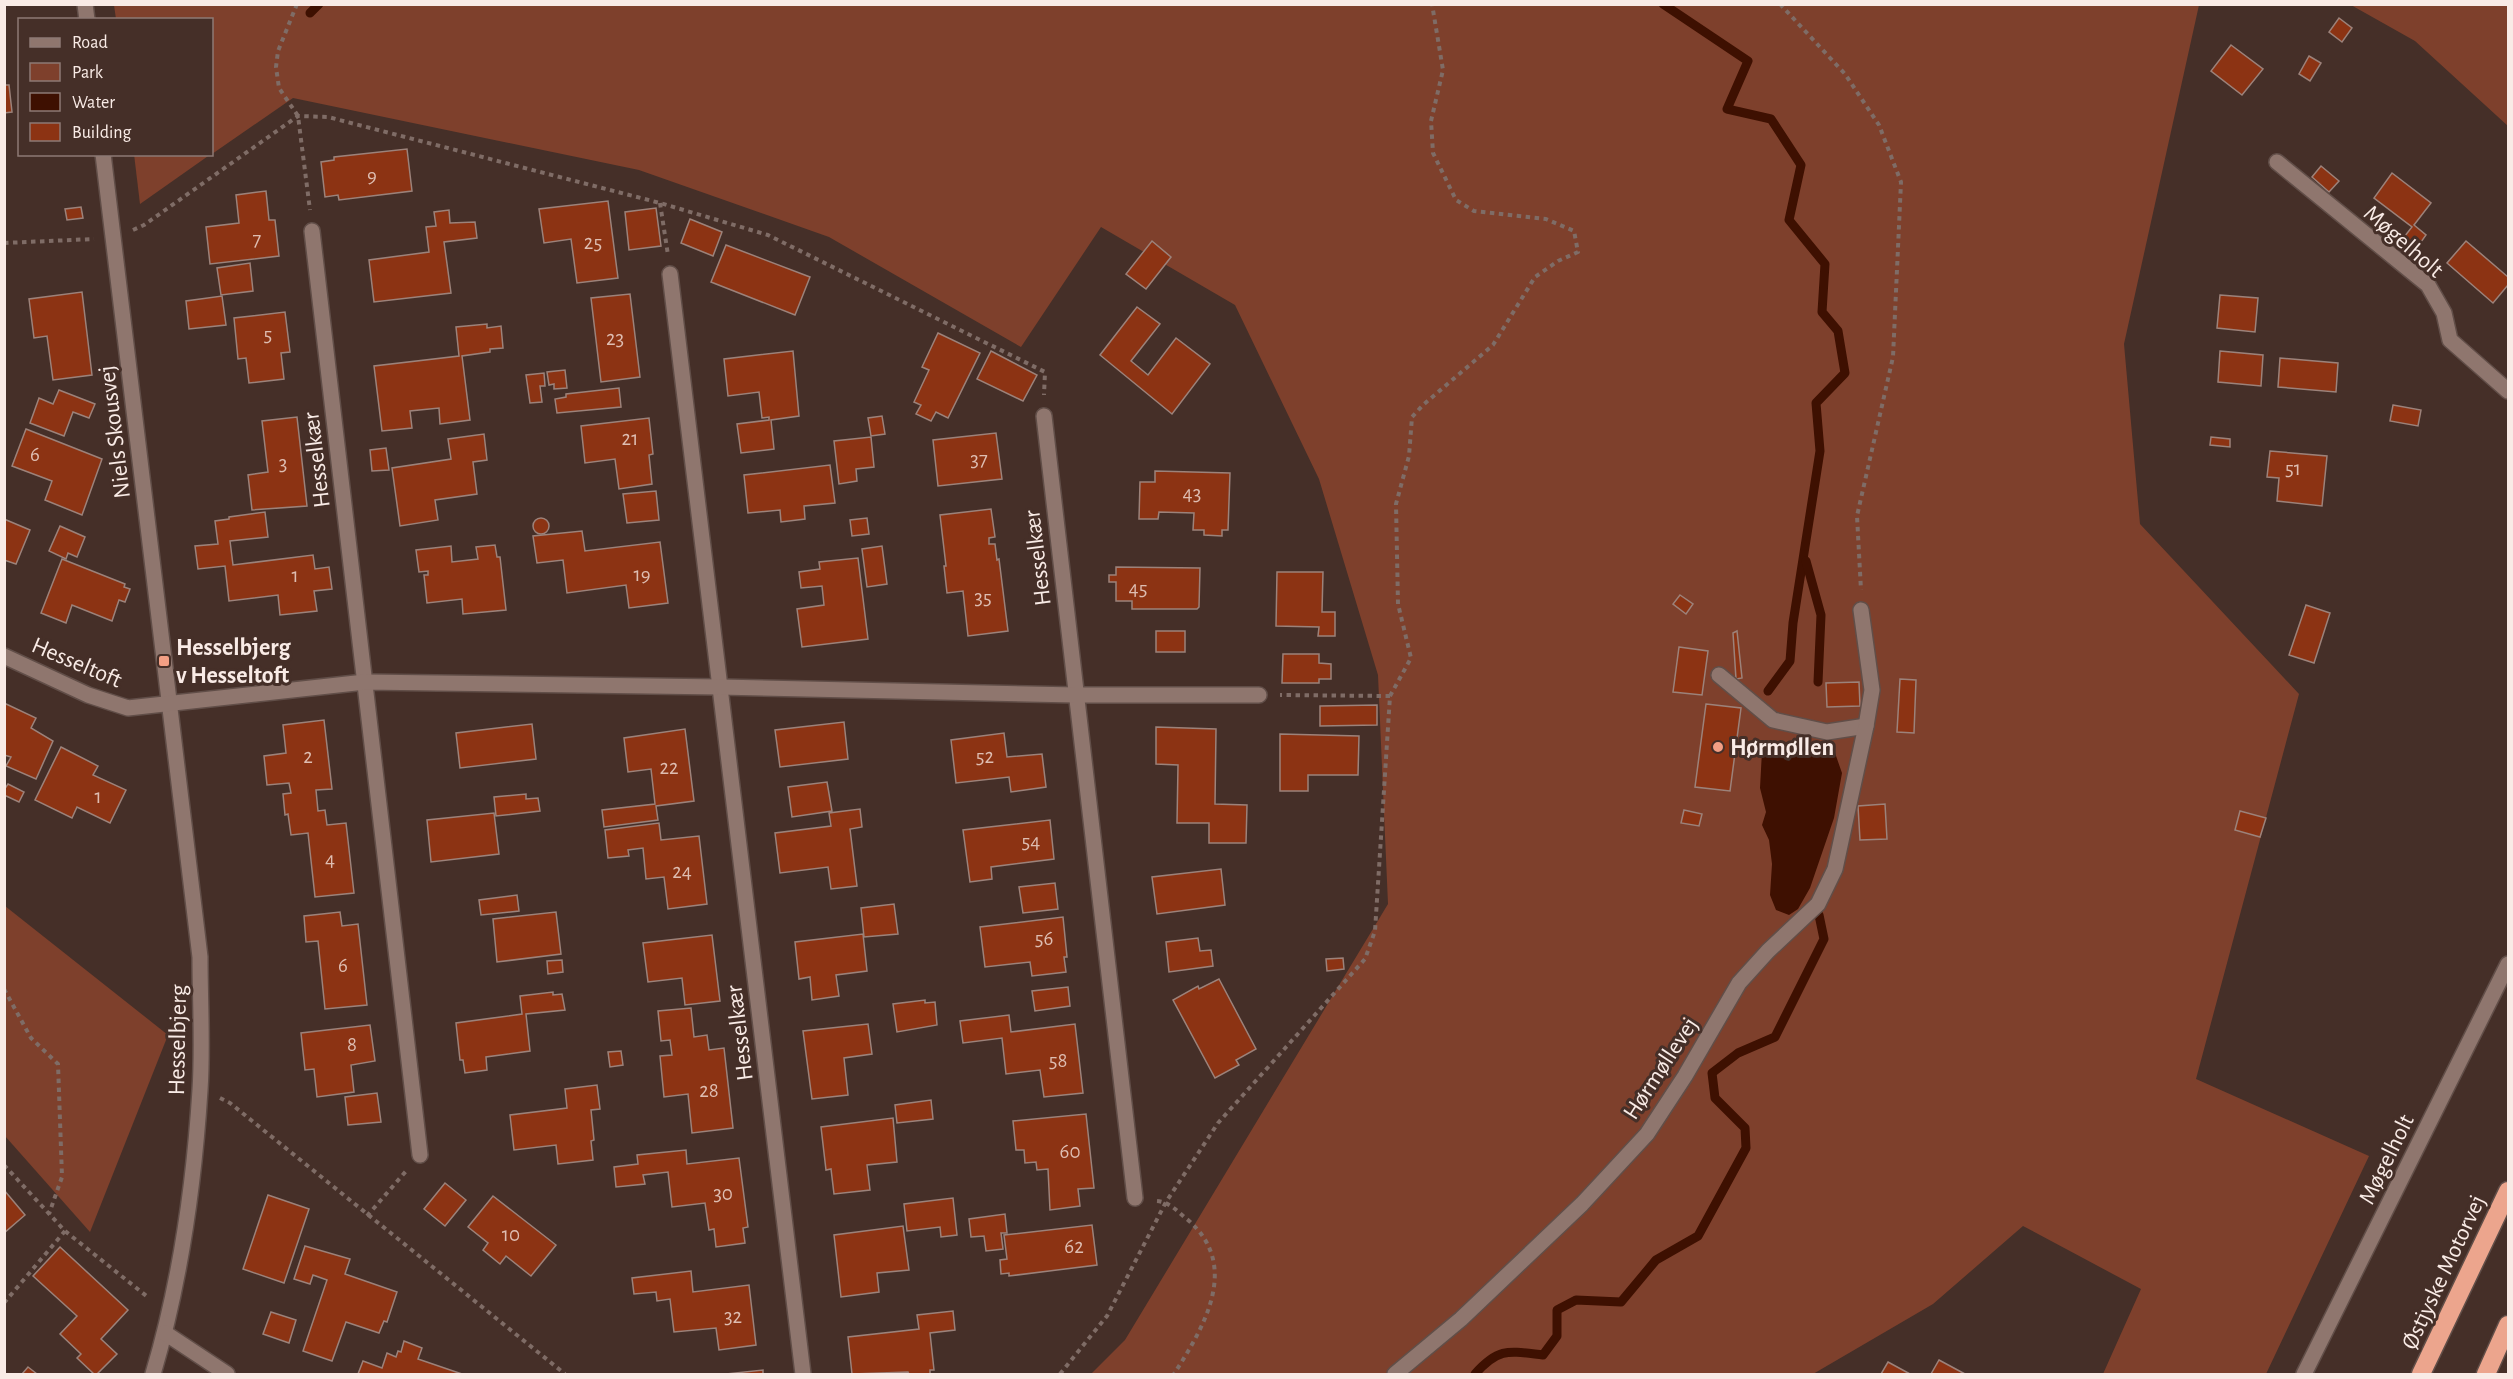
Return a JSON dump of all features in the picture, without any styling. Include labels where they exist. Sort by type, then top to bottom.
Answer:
[{"type":"highway","name":"Østjyske Motorvej","points":[[2421,1374],[2508,1191]]},
{"type":"highway","points":[[2486,1374],[2508,1325]]},
{"type":"street","name":"Niels Skousvej","points":[[103,156],[169,704]]},
{"type":"street","name":"Møgelholt","points":[[2277,162],[2428,285],[2444,314],[2450,340],[2508,391]]},
{"type":"street","name":"Hesselkær","points":[[312,231],[420,1155]]},
{"type":"street","name":"Hesselkær","points":[[670,274],[803,1374]]},
{"type":"street","name":"Hesselkær","points":[[1044,416],[1135,1198]]},
{"type":"street","name":"Hørmøllevej","points":[[1395,1374],[1461,1319],[1582,1204],[1647,1134],[1685,1076],[1739,983],[1767,951],[1818,904],[1835,869],[1872,690],[1862,610]]},
{"type":"street","name":"Hesseltoft","points":[[4,656],[88,695],[128,708],[169,704]]},
{"type":"street","points":[[1719,675],[1773,720],[1827,732],[1866,726]]},
{"type":"street","points":[[169,704],[365,682],[1076,695],[1258,695]]},
{"type":"street","name":"Hesselbjerg","points":[[153,1374],[165,1333],[189,1205],[200,1089],[200,957],[169,704]]},
{"type":"street","name":"Møgelholt","points":[[2304,1374],[2508,964]]},
{"type":"street","points":[[165,1333],[227,1374]]},
{"type":"path","points":[[297,4],[278,51],[276,67],[279,88],[298,116],[312,231]]},
{"type":"path","points":[[1060,1374],[1107,1316],[1166,1202],[1218,1123],[1365,959],[1375,931],[1390,696],[1411,658],[1398,604],[1395,504],[1408,456],[1412,417],[1493,345],[1535,277],[1558,261],[1578,252],[1574,231],[1546,219],[1474,211],[1456,200],[1433,153],[1431,121],[1443,70],[1432,4]]},
{"type":"path","points":[[1780,4],[1845,74],[1879,125],[1901,182],[1893,357],[1857,516],[1862,610]]},
{"type":"path","points":[[4,250],[6,243],[113,238],[144,225],[298,116],[328,117],[660,203],[768,235],[1045,372],[1044,416]]},
{"type":"path","points":[[660,203],[670,274]]},
{"type":"path","points":[[1258,695],[1390,696]]},
{"type":"path","points":[[4,989],[31,1038],[58,1064],[62,1177],[49,1214]]},
{"type":"path","points":[[200,1089],[230,1103],[565,1374]]},
{"type":"path","points":[[367,1216],[420,1155]]},
{"type":"path","points":[[4,1165],[65,1231],[150,1299],[165,1333]]},
{"type":"path","points":[[1166,1202],[1202,1232],[1213,1254],[1215,1288],[1199,1335],[1174,1374]]},
{"type":"path","points":[[4,1303],[65,1231]]},
{"type":"green space","points":[[114,5],[2199,5],[2124,344],[2140,524],[2299,694],[2196,1079],[2369,1156],[2266,1374],[2103,1374],[2141,1289],[2023,1226],[1933,1304],[1813,1374],[1091,1374],[1125,1340],[1388,904],[1378,675],[1319,479],[1235,305],[1101,227],[1021,347],[829,237],[639,170],[293,98],[213,153],[213,18],[116,18]]},
{"type":"green space","points":[[2351,5],[2508,5],[2508,126],[2415,41]]},
{"type":"green space","points":[[134,156],[208,156],[140,204]]},
{"type":"green space","points":[[5,906],[168,1035],[90,1232],[5,1136]]},
{"type":"water","points":[[1804,742],[1816,744],[1835,753],[1842,773],[1834,818],[1810,888],[1798,909],[1789,915],[1776,910],[1770,895],[1772,864],[1769,840],[1762,825],[1766,812],[1760,788],[1762,751],[1766,747],[1792,747]]},
{"type":"building","points":[[2339,18],[2352,28],[2342,42],[2329,32]]},
{"type":"building","points":[[2231,45],[2263,69],[2242,95],[2211,71]]},
{"type":"building","points":[[2309,56],[2321,63],[2310,81],[2299,74]]},
{"type":"building","points":[[4,85],[9,85],[12,112],[4,113]]},
{"type":"building","points":[[407,149],[412,191],[339,200],[338,195],[325,197],[321,162],[334,160],[334,157]]},
{"type":"building","points":[[2321,166],[2339,181],[2329,192],[2312,177]]},
{"type":"building","points":[[2392,173],[2431,203],[2414,225],[2426,235],[2414,252],[2401,241],[2412,227],[2374,198]]},
{"type":"building","points":[[266,191],[269,220],[275,220],[279,256],[210,264],[206,227],[239,223],[236,195]]},
{"type":"building","points":[[608,201],[618,278],[577,283],[571,239],[544,243],[539,209]]},
{"type":"building","points":[[81,207],[83,218],[67,220],[65,209]]},
{"type":"building","points":[[656,208],[661,246],[629,250],[625,212]]},
{"type":"building","points":[[449,210],[450,223],[475,222],[477,238],[444,242],[451,293],[374,302],[369,260],[429,252],[426,227],[436,226],[434,212]]},
{"type":"building","points":[[690,219],[722,232],[713,256],[681,243]]},
{"type":"building","points":[[1152,241],[1171,257],[1146,289],[1126,274]]},
{"type":"building","points":[[2466,241],[2508,277],[2508,285],[2493,303],[2447,263]]},
{"type":"building","points":[[726,245],[810,277],[795,315],[711,282]]},
{"type":"building","points":[[250,263],[253,291],[221,295],[217,268]]},
{"type":"building","points":[[82,292],[92,375],[53,380],[47,336],[34,338],[29,299]]},
{"type":"building","points":[[630,294],[640,377],[601,382],[591,298]]},
{"type":"building","points":[[2220,295],[2258,298],[2255,332],[2217,328]]},
{"type":"building","points":[[222,296],[226,325],[189,329],[186,301]]},
{"type":"building","points":[[1137,307],[1160,324],[1131,361],[1148,375],[1176,338],[1210,364],[1172,414],[1100,355]]},
{"type":"building","points":[[285,312],[290,352],[281,353],[284,379],[249,383],[246,358],[238,359],[234,318]]},
{"type":"building","points":[[487,324],[487,328],[501,326],[503,348],[462,356],[470,420],[440,424],[439,408],[410,411],[412,428],[382,431],[374,366],[459,356],[456,327]]},
{"type":"building","points":[[938,333],[980,353],[948,418],[936,412],[931,421],[916,414],[921,405],[914,402],[929,370],[922,367]]},
{"type":"building","points":[[793,351],[799,416],[771,420],[774,449],[741,453],[737,424],[769,420],[769,417],[762,418],[759,392],[728,396],[724,359]]},
{"type":"building","points":[[991,351],[1037,375],[1023,401],[977,379]]},
{"type":"building","points":[[2220,351],[2263,355],[2261,386],[2218,382]]},
{"type":"building","points":[[2280,358],[2338,363],[2336,392],[2278,387]]},
{"type":"building","points":[[565,370],[567,388],[554,389],[554,384],[549,385],[547,372]]},
{"type":"building","points":[[544,373],[545,386],[540,386],[542,402],[530,403],[526,375]]},
{"type":"building","points":[[619,388],[621,407],[557,413],[555,399],[566,397],[566,394]]},
{"type":"building","points":[[59,390],[95,404],[89,418],[73,412],[64,436],[30,423],[39,398],[53,404]]},
{"type":"building","points":[[2393,405],[2421,410],[2418,426],[2390,421]]},
{"type":"building","points":[[882,416],[885,434],[871,436],[868,418]]},
{"type":"building","points":[[297,417],[307,506],[252,510],[248,475],[268,472],[262,421]]},
{"type":"building","points":[[649,418],[653,454],[649,455],[652,484],[619,489],[615,459],[585,463],[581,426]]},
{"type":"building","points":[[26,429],[102,459],[82,515],[45,500],[52,481],[12,466]]},
{"type":"building","points":[[996,433],[1002,479],[938,486],[933,440]]},
{"type":"building","points":[[484,434],[487,460],[473,462],[477,494],[435,500],[438,520],[400,526],[392,468],[451,459],[448,439]]},
{"type":"building","points":[[871,437],[874,467],[856,469],[857,481],[839,484],[834,441]]},
{"type":"building","points":[[2211,437],[2230,439],[2230,447],[2210,445]]},
{"type":"building","points":[[386,448],[389,470],[372,471],[370,450]]},
{"type":"building","points":[[2270,451],[2327,456],[2322,506],[2277,501],[2279,478],[2267,477]]},
{"type":"building","points":[[830,465],[835,503],[804,506],[805,519],[781,522],[780,510],[748,513],[744,475]]},
{"type":"building","points":[[1155,471],[1230,473],[1228,530],[1222,530],[1222,536],[1204,535],[1204,530],[1193,530],[1194,513],[1159,512],[1158,519],[1139,519],[1140,482],[1155,482]]},
{"type":"building","points":[[656,491],[659,520],[627,523],[623,494]]},
{"type":"building","points":[[991,509],[995,537],[989,538],[989,544],[995,544],[997,560],[999,559],[1008,631],[968,636],[963,591],[947,593],[940,515]]},
{"type":"building","points":[[265,512],[268,537],[230,541],[233,565],[313,555],[315,569],[329,567],[332,589],[314,591],[317,611],[280,615],[278,595],[229,601],[225,566],[198,569],[195,546],[218,544],[215,521]]},
{"type":"building","points":[[541,518],[547,520],[549,526],[547,532],[541,534],[535,532],[533,526],[535,520]]},
{"type":"building","points":[[867,518],[869,534],[852,536],[850,520]]},
{"type":"building","points":[[4,519],[30,530],[16,564],[4,560]]},
{"type":"building","points":[[60,526],[85,537],[77,557],[68,553],[66,559],[49,551]]},
{"type":"building","points":[[582,531],[585,551],[660,542],[668,603],[629,608],[626,585],[567,593],[563,560],[537,563],[533,536]]},
{"type":"building","points":[[495,545],[497,557],[500,557],[506,610],[463,614],[462,599],[427,603],[424,575],[428,575],[428,571],[419,572],[416,550],[451,546],[452,562],[478,559],[476,547]]},
{"type":"building","points":[[882,546],[887,584],[867,587],[862,549]]},
{"type":"building","points":[[858,558],[868,639],[802,647],[797,609],[824,605],[822,586],[801,588],[799,572],[820,569],[819,562]]},
{"type":"building","points":[[62,559],[125,584],[124,587],[130,589],[125,602],[119,600],[112,621],[72,605],[66,623],[41,613]]},
{"type":"building","points":[[1116,567],[1200,568],[1199,607],[1197,609],[1132,609],[1132,601],[1116,601],[1116,582],[1109,582],[1109,575],[1116,575]]},
{"type":"building","points":[[1277,572],[1323,572],[1322,612],[1335,612],[1335,636],[1318,636],[1319,627],[1276,626]]},
{"type":"building","points":[[1680,595],[1693,604],[1686,614],[1673,604]]},
{"type":"building","points":[[2306,605],[2330,613],[2314,663],[2289,655]]},
{"type":"building","points":[[1156,631],[1185,631],[1185,652],[1156,652]]},
{"type":"building","points":[[1737,631],[1742,678],[1736,679],[1733,633]]},
{"type":"building","points":[[1679,647],[1708,651],[1702,695],[1673,692]]},
{"type":"building","points":[[1283,654],[1319,654],[1319,663],[1331,664],[1331,679],[1319,679],[1319,683],[1282,683]]},
{"type":"building","points":[[1900,679],[1916,680],[1914,733],[1897,732]]},
{"type":"building","points":[[1859,682],[1860,706],[1827,707],[1826,683]]},
{"type":"building","points":[[4,703],[36,718],[31,728],[53,741],[36,779],[6,766],[11,757],[4,755]]},
{"type":"building","name":"Hørmøllen","points":[[1706,704],[1741,708],[1730,791],[1695,787]]},
{"type":"building","points":[[1377,705],[1377,725],[1320,726],[1320,706]]},
{"type":"building","points":[[324,720],[332,789],[316,790],[318,811],[325,810],[327,825],[346,823],[354,893],[315,897],[308,833],[291,835],[288,814],[285,815],[283,794],[291,793],[289,783],[267,785],[264,756],[286,753],[283,725]]},
{"type":"building","points":[[844,722],[848,759],[780,767],[775,730]]},
{"type":"building","points":[[532,724],[536,759],[460,768],[456,733]]},
{"type":"building","points":[[1156,727],[1216,729],[1215,804],[1247,805],[1246,843],[1209,843],[1209,823],[1177,823],[1178,765],[1156,764]]},
{"type":"building","points":[[685,729],[694,801],[656,806],[658,820],[604,827],[602,810],[655,804],[651,769],[628,772],[624,738]]},
{"type":"building","points":[[1004,733],[1007,757],[1042,754],[1046,787],[1011,792],[1009,777],[956,783],[951,740]]},
{"type":"building","points":[[1280,734],[1359,736],[1358,775],[1308,775],[1308,791],[1280,791]]},
{"type":"building","points":[[61,747],[98,766],[93,775],[126,790],[110,823],[77,807],[72,818],[35,800]]},
{"type":"building","points":[[827,782],[832,811],[792,817],[788,787]]},
{"type":"building","points":[[8,784],[24,792],[19,802],[4,795],[4,786]]},
{"type":"building","points":[[526,794],[526,799],[538,798],[540,811],[496,816],[494,797]]},
{"type":"building","points":[[1885,804],[1887,839],[1860,840],[1858,806]]},
{"type":"building","points":[[860,809],[862,827],[850,829],[857,886],[831,889],[828,867],[780,873],[775,833],[831,826],[829,813]]},
{"type":"building","points":[[1684,810],[1702,814],[1699,826],[1681,823]]},
{"type":"building","points":[[2240,811],[2266,818],[2260,837],[2235,830]]},
{"type":"building","points":[[494,813],[499,854],[431,862],[427,820]]},
{"type":"building","points":[[1050,820],[1054,859],[991,867],[992,879],[970,882],[963,830]]},
{"type":"building","points":[[659,823],[661,840],[699,836],[707,904],[668,909],[664,877],[646,879],[643,848],[628,850],[629,856],[608,858],[605,830]]},
{"type":"building","points":[[1221,869],[1225,905],[1157,914],[1152,877]]},
{"type":"building","points":[[1055,883],[1058,909],[1023,913],[1019,887]]},
{"type":"building","points":[[517,895],[519,911],[481,915],[479,900]]},
{"type":"building","points":[[894,904],[898,934],[864,937],[861,908]]},
{"type":"building","points":[[340,912],[342,926],[358,924],[367,1005],[325,1009],[318,941],[306,942],[304,916]]},
{"type":"building","points":[[556,912],[561,954],[497,962],[493,919]]},
{"type":"building","points":[[1063,917],[1067,957],[1064,957],[1066,972],[1032,976],[1030,962],[985,967],[980,927]]},
{"type":"building","points":[[863,934],[867,971],[836,975],[839,996],[812,1000],[810,977],[799,979],[795,942]]},
{"type":"building","points":[[712,935],[720,1001],[685,1005],[682,978],[648,982],[643,943]]},
{"type":"building","points":[[1198,938],[1200,951],[1211,950],[1213,966],[1169,972],[1166,942]]},
{"type":"building","points":[[1343,958],[1344,969],[1327,971],[1326,959]]},
{"type":"building","points":[[562,960],[563,972],[548,974],[547,961]]},
{"type":"building","points":[[1219,979],[1256,1049],[1236,1060],[1239,1065],[1215,1078],[1173,1000],[1198,986],[1199,989]]},
{"type":"building","points":[[1068,987],[1070,1006],[1035,1011],[1032,991]]},
{"type":"building","points":[[553,992],[553,995],[562,994],[565,1010],[526,1014],[530,1051],[486,1057],[487,1070],[465,1073],[463,1060],[460,1060],[456,1023],[522,1014],[520,996]]},
{"type":"building","points":[[925,1000],[925,1003],[935,1002],[937,1025],[897,1032],[893,1004]]},
{"type":"building","points":[[691,1008],[694,1037],[707,1035],[709,1050],[724,1048],[733,1128],[692,1133],[688,1094],[664,1097],[660,1056],[672,1055],[670,1040],[661,1041],[658,1011]]},
{"type":"building","points":[[1009,1015],[1011,1032],[1075,1024],[1083,1093],[1044,1097],[1040,1070],[1006,1074],[1002,1038],[963,1043],[960,1021]]},
{"type":"building","points":[[868,1024],[872,1054],[844,1058],[848,1095],[812,1099],[803,1031]]},
{"type":"building","points":[[370,1025],[375,1061],[351,1065],[354,1092],[317,1097],[314,1069],[305,1070],[301,1033]]},
{"type":"building","points":[[621,1051],[623,1065],[610,1067],[608,1052]]},
{"type":"building","points":[[597,1085],[600,1109],[591,1110],[593,1160],[558,1164],[556,1145],[514,1150],[510,1115],[567,1108],[565,1089]]},
{"type":"building","points":[[377,1093],[381,1122],[348,1125],[345,1097]]},
{"type":"building","points":[[931,1100],[933,1119],[897,1123],[895,1105]]},
{"type":"building","points":[[1086,1114],[1094,1188],[1078,1189],[1080,1206],[1050,1210],[1048,1169],[1037,1170],[1036,1162],[1025,1163],[1024,1150],[1016,1150],[1013,1121]]},
{"type":"building","points":[[893,1118],[897,1162],[867,1165],[870,1190],[834,1194],[831,1169],[826,1170],[821,1127]]},
{"type":"building","points":[[686,1150],[687,1164],[739,1158],[748,1227],[743,1228],[745,1243],[716,1247],[714,1229],[709,1230],[705,1203],[672,1207],[668,1172],[643,1175],[645,1184],[616,1187],[614,1167],[638,1164],[637,1155]]},
{"type":"building","points":[[445,1183],[466,1200],[445,1226],[424,1209]]},
{"type":"building","points":[[4,1190],[25,1215],[4,1233]]},
{"type":"building","points":[[268,1195],[309,1209],[284,1283],[243,1269]]},
{"type":"building","points":[[493,1196],[556,1245],[531,1276],[506,1256],[500,1264],[483,1250],[488,1243],[468,1227]]},
{"type":"building","points":[[953,1198],[957,1235],[941,1237],[940,1227],[907,1231],[904,1204]]},
{"type":"building","points":[[1005,1214],[1007,1233],[1001,1233],[1003,1249],[986,1251],[984,1236],[971,1237],[969,1219]]},
{"type":"building","points":[[1092,1225],[1097,1265],[1009,1276],[1009,1273],[1001,1274],[1000,1260],[1007,1259],[1004,1235]]},
{"type":"building","points":[[903,1226],[909,1270],[877,1273],[879,1292],[841,1297],[834,1235]]},
{"type":"building","points":[[305,1246],[350,1259],[345,1274],[397,1292],[387,1322],[384,1321],[379,1333],[346,1322],[332,1361],[303,1351],[327,1280],[313,1275],[310,1284],[294,1279]]},
{"type":"building","points":[[60,1247],[128,1310],[101,1339],[117,1354],[97,1374],[94,1374],[77,1358],[81,1354],[60,1334],[77,1316],[33,1276]]},
{"type":"building","points":[[691,1271],[693,1292],[749,1285],[756,1345],[719,1350],[716,1328],[674,1332],[670,1299],[657,1301],[656,1292],[634,1294],[632,1278]]},
{"type":"building","points":[[953,1311],[955,1330],[930,1333],[934,1370],[930,1370],[930,1374],[909,1374],[908,1372],[852,1374],[848,1337],[919,1329],[917,1315]]},
{"type":"building","points":[[271,1312],[296,1320],[289,1343],[263,1334]]},
{"type":"building","points":[[404,1341],[422,1348],[418,1359],[462,1374],[358,1374],[363,1361],[382,1368],[387,1353],[396,1357],[398,1351],[401,1352]]},
{"type":"building","points":[[1939,1360],[1965,1374],[1931,1374]]},
{"type":"building","points":[[1888,1362],[1910,1374],[1881,1374]]},
{"type":"building","points":[[28,1367],[37,1374],[22,1374]]},
{"type":"building","points":[[763,1370],[763,1374],[726,1374]]},
{"type":"waterway","points":[[310,13],[319,4]]},
{"type":"waterway","points":[[1663,4],[1748,61],[1727,109],[1771,119],[1801,165],[1789,220],[1825,264],[1822,312],[1838,331],[1845,373],[1816,403],[1820,451],[1793,623],[1790,661],[1768,691]]},
{"type":"waterway","points":[[1806,561],[1821,615],[1818,682]]},
{"type":"waterway","points":[[1475,1374],[1491,1359],[1505,1353],[1521,1352],[1543,1355],[1557,1336],[1557,1310],[1576,1300],[1621,1302],[1656,1260],[1698,1236],[1746,1148],[1745,1128],[1715,1098],[1712,1073],[1738,1053],[1775,1037],[1824,939],[1819,915]]},
{"type":"place","name":"Hesselbjerg v Hesseltoft","points":[[164,661]]},
{"type":"place","name":"Hørmøllen","points":[[1718,747]]}]
